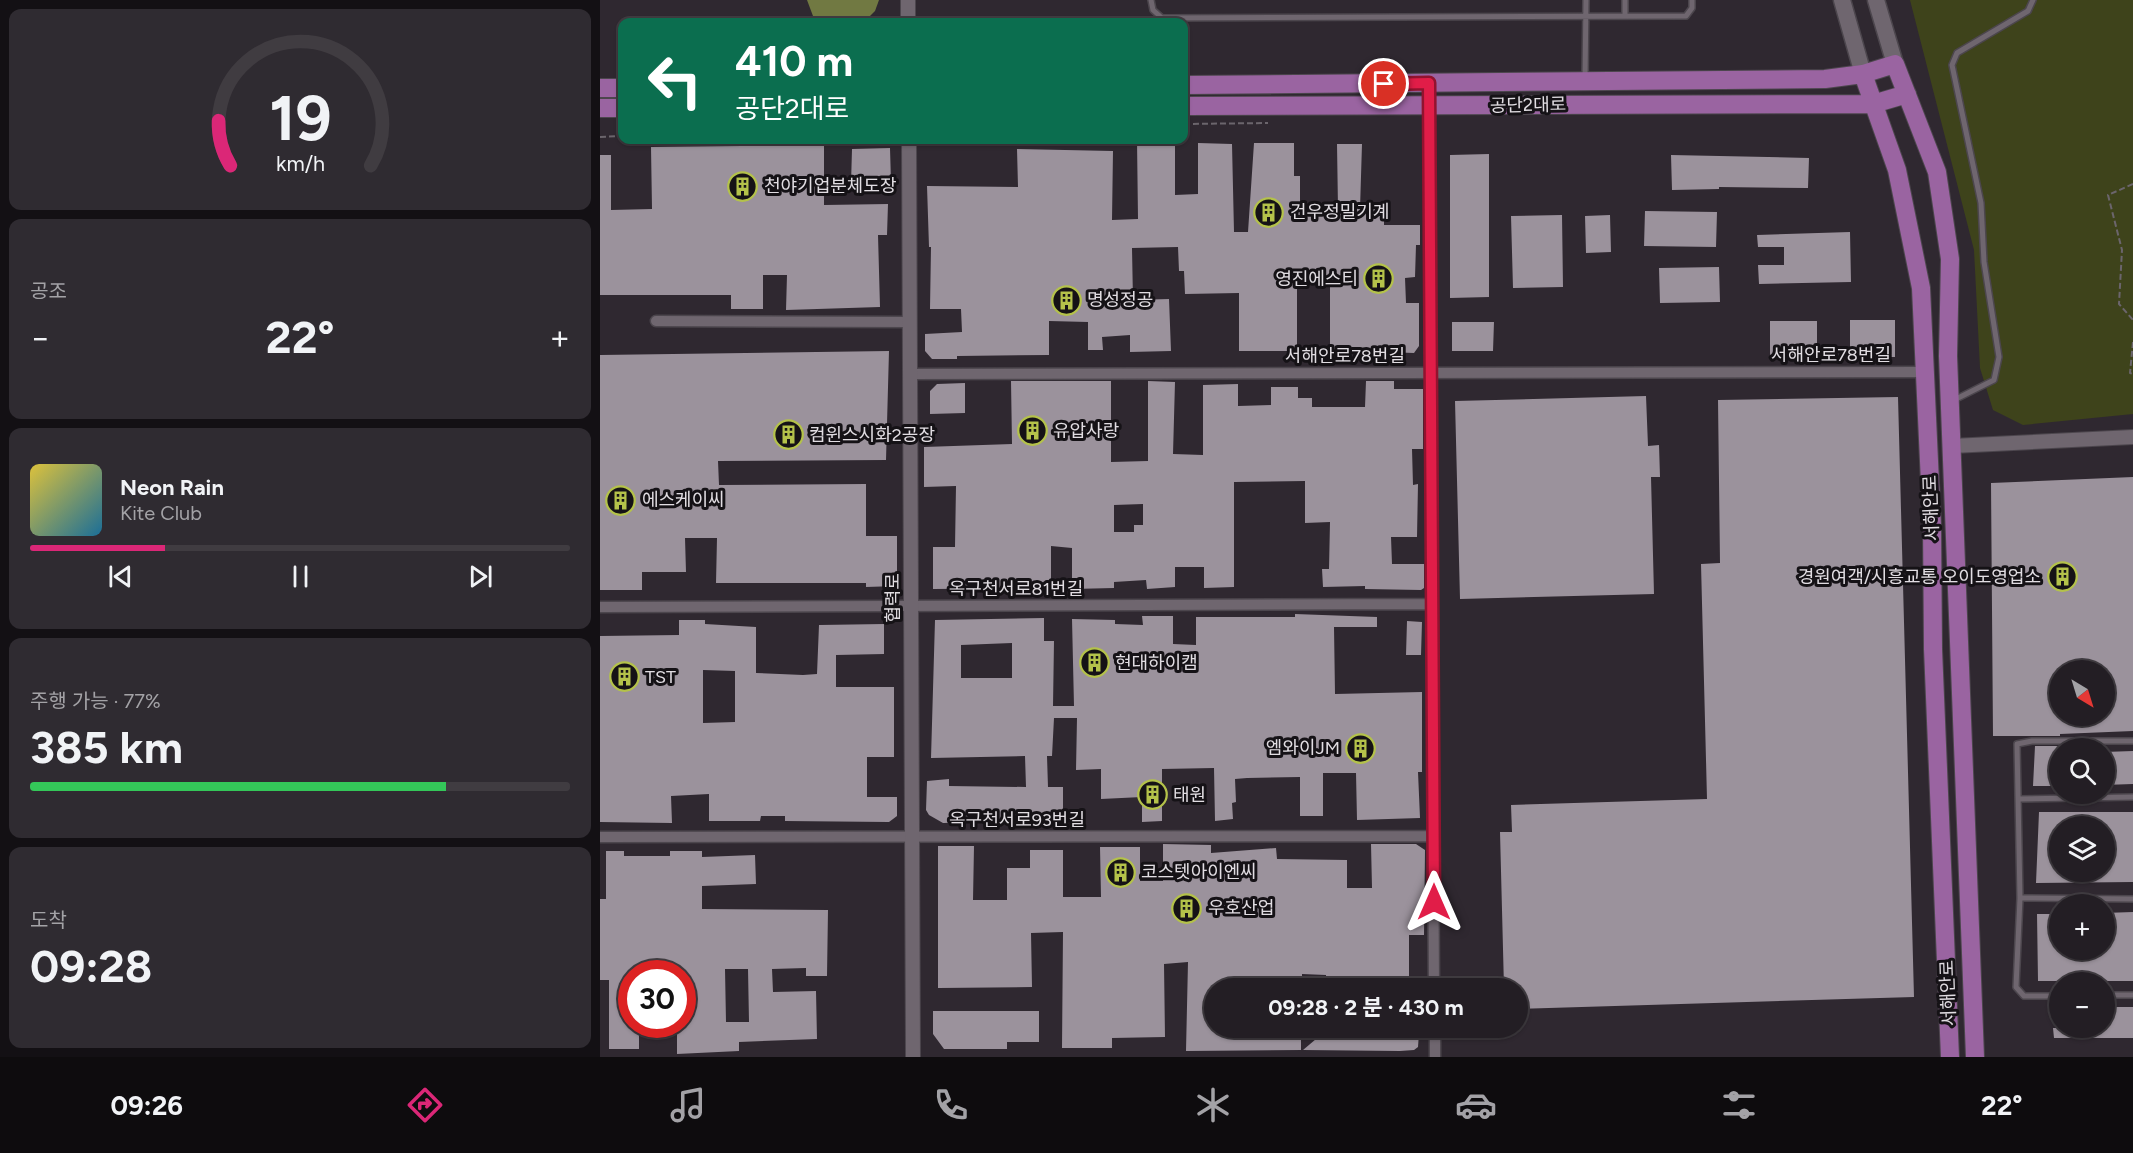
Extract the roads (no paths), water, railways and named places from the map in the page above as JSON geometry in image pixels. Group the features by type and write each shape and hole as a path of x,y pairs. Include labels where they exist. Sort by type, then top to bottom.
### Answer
{"main road":[{"name":"서해안로","path":"1842,0 1872,104 1897,170 1921,288 1932,526 1933,649 1950,1057"},
{"name":"서해안로","path":"1876,0 1895,64 1936,172 1950,259 1947,311 1975,1057"},
{"path":"1863,74 1895,64"},
{"name":"공단2대로","path":"1188,85 1826,79 1863,74"},
{"path":"1429,83 1429,106"},
{"path":"600,88 618,88"},
{"name":"공단2대로","path":"1188,106 1872,104 1907,94"},
{"path":"600,108 618,108"}],"street":[{"path":"908,0 908,18"},
{"path":"1429,106 1434,978"},
{"name":"협력로","path":"909,144 913,1057"},
{"path":"657,321 910,322"},
{"name":"서해안로78번길","path":"910,374 1925,372"},
{"path":"1952,446 2133,437"},
{"name":"옥구천서로81번길","path":"600,607 1432,604"},
{"name":"옥구천서로93번길","path":"600,837 1434,836"},
{"path":"1435,1038 1435,1057"}],"lane":[{"path":"1151,0 1153,10 1162,18 1686,16 1692,8 1692,0"},
{"path":"1585,82 1586,0"},
{"path":"1625,0 1625,16"},
{"path":"1950,402 1994,380 1999,357 1984,262 1981,203 1952,65 1957,52 2028,11 2033,0"},
{"path":"2049,996 2024,996 2016,987 2020,898 2017,744 2032,741 2133,741"},
{"path":"2018,799 2133,797"},
{"path":"2020,898 2133,899"},
{"path":"2115,995 2133,994"}],"place":[{"name":"천야기업분체도장","path":"743,186"},
{"name":"건우정밀기계","path":"1269,212"},
{"name":"영진에스티","path":"1379,279"},
{"name":"명성정공","path":"1066,300"},
{"name":"유압사랑","path":"1032,431"},
{"name":"컴윈스시화2공장","path":"788,435"},
{"name":"에스케이씨","path":"621,500"},
{"name":"경원여객/시흥교통 오이도영업소","path":"2062,577"},
{"name":"현대하이캠","path":"1094,663"},
{"name":"TST","path":"624,677"},
{"name":"엠와이JM","path":"1361,748"},
{"name":"태원","path":"1152,795"},
{"name":"코스텟아이엔씨","path":"1120,872"},
{"name":"우호산업","path":"1187,908"}]}
